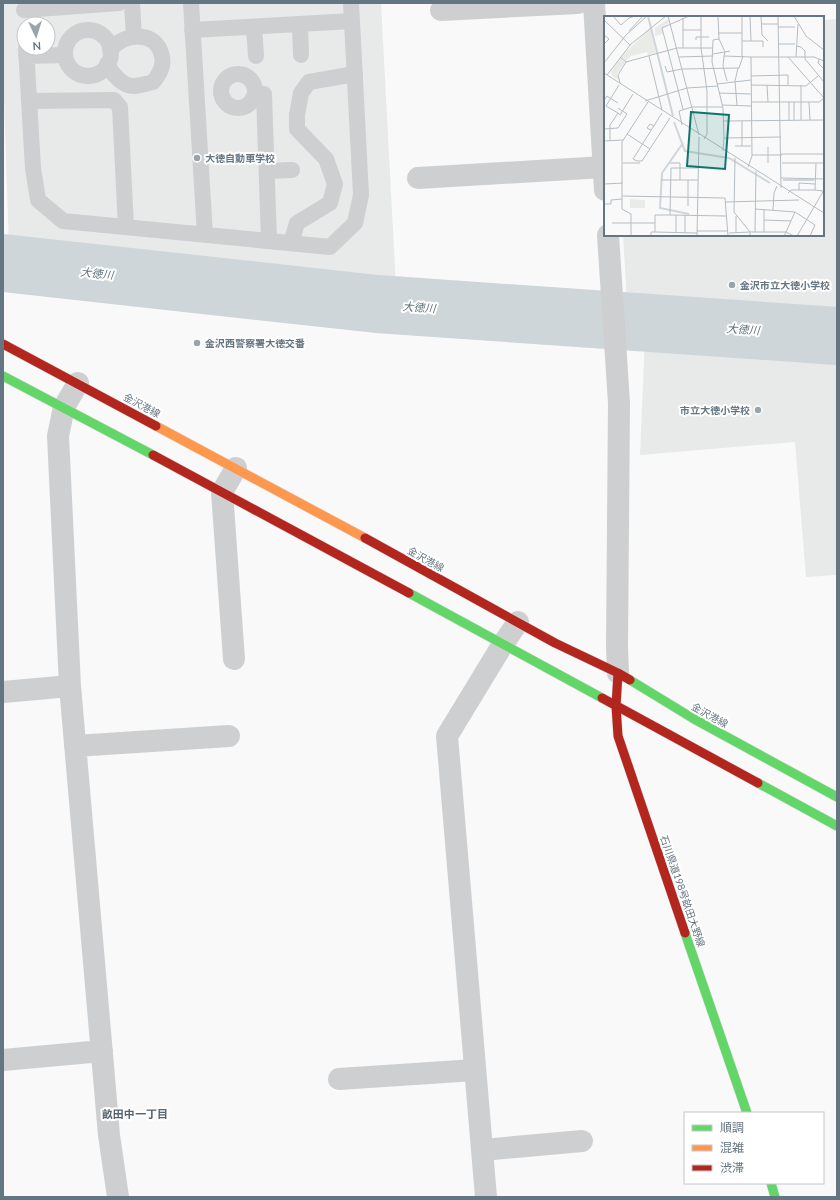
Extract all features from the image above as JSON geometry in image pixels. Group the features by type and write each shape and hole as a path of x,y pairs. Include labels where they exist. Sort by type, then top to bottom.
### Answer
{"main road":[{"name":"金沢港線","path":"3,344 236,468 556,643 618,673 694,719 837,797"},
{"path":"3,376 222,492 837,826"},
{"name":"石川県道198号畝田大野線","path":"618,673 616,706 618,736 747,1112"},
{"path":"771,1184 776,1197"}],"street":[{"path":"441,10 578,3"},
{"path":"418,178 604,167 594,3"},
{"path":"608,236 619,402 618,673"},
{"path":"78,383 64,407 58,436 70,686 109,1135 118,1197"},
{"path":"234,659 222,492 236,468"},
{"path":"486,1197 447,736 518,622"},
{"path":"3,692 70,686"},
{"path":"75,746 229,736"},
{"path":"3,1060 102,1051"},
{"path":"339,1079 475,1070"},
{"path":"482,1150 582,1141"}],"lane":[{"path":"24,12 119,3"},
{"path":"132,3 134,36"},
{"path":"191,3 205,235"},
{"path":"26,56 32,168 38,200 63,222 330,247 355,223 361,195 351,3"},
{"path":"192,30 352,21"},
{"path":"300,24 301,55"},
{"path":"254,26 256,56"},
{"path":"134,36 117,43 109,57 102,70 96,74 81,74 74,71 69,66 65,55 66,44 76,33 83,30 91,30 104,37 108,43 109,57 111,72 118,79 131,86 154,81 163,68 163,54 153,42 144,37 134,36"},
{"path":"56,54 65,55"},
{"path":"291,243 297,223 330,203 335,184 326,159 297,129 297,115 301,93 309,82 355,74"},
{"path":"120,107 129,97 131,86"},
{"path":"255,95 264,94 268,241"},
{"path":"29,101 114,100 120,107 126,227"},
{"path":"267,171 292,170"}],"shaded area":[{"name":"大徳自動車学校","path":"3,3 381,3 396,287 9,248 3,69"},
{"name":"金沢市立大徳小学校","path":"837,19 837,575 806,577 795,442 640,455 645,337 629,335 623,236 824,236 824,20"}],"waterway":[{"name":"大徳川","path":"3,263 377,304 837,336"}],"traffic: fast":[{"path":"3,376 153,455"},
{"path":"409,593 602,698"},
{"path":"630,680 694,719 837,797"},
{"path":"758,783 837,826"},
{"path":"685,933 747,1112"},
{"path":"771,1184 775,1197"}],"traffic: slow":[{"path":"156,426 365,538"}],"traffic: jam":[{"path":"3,344 156,426"},
{"path":"153,455 409,593"},
{"path":"365,538 555,643 630,680"},
{"path":"618,673 616,706 618,736 685,933"},
{"path":"602,698 758,783"}],"place":[{"name":"大徳自動車学校","path":"197,158"},
{"name":"金沢市立大徳小学校","path":"732,285"},
{"name":"金沢西警察署大徳交番","path":"197,343"},
{"name":"市立大徳小学校","path":"758,410"}],"district":[{"name":"畝田中一丁目","path":"135,1113"}]}
